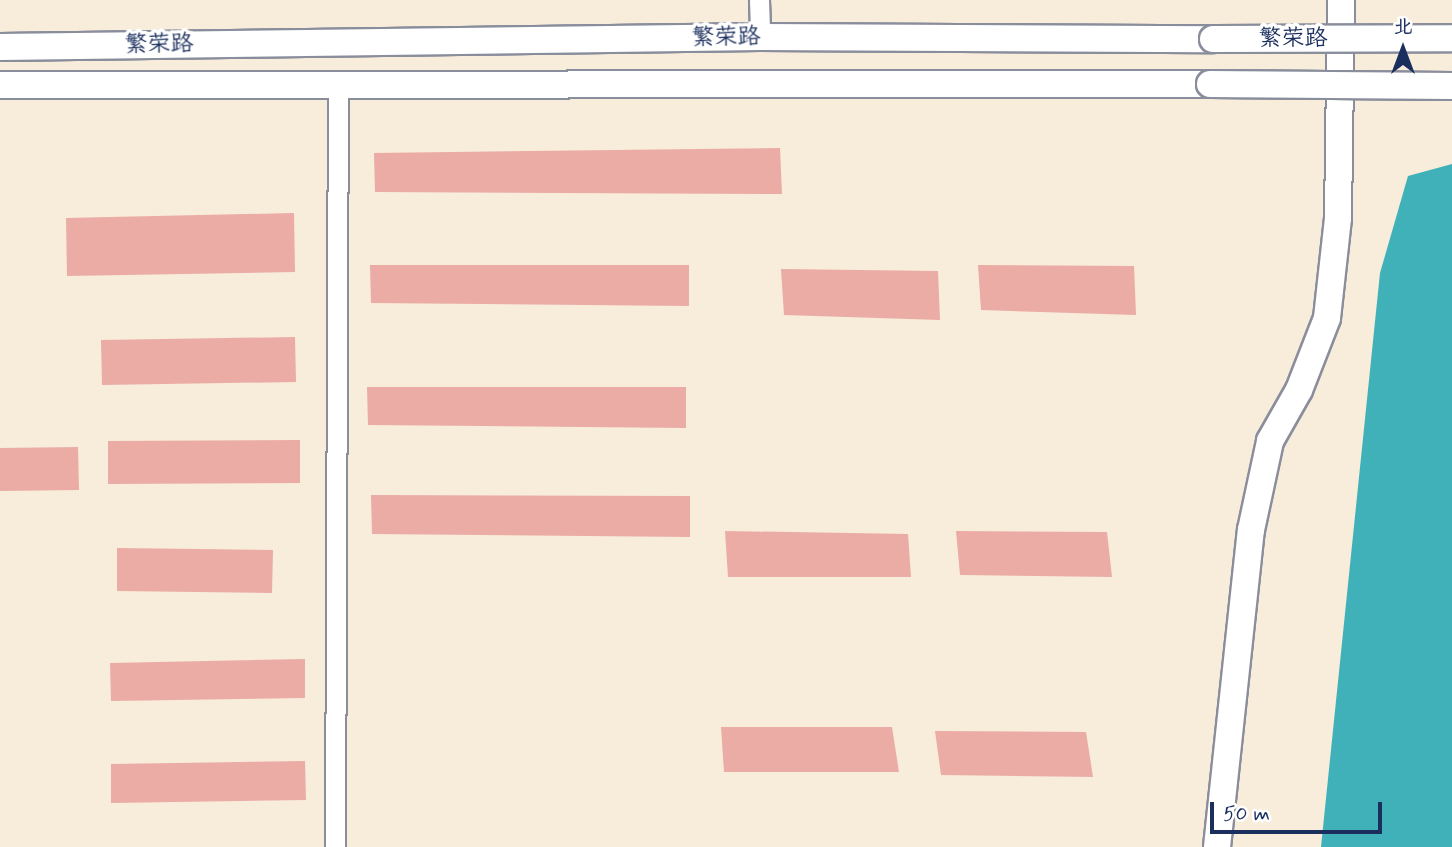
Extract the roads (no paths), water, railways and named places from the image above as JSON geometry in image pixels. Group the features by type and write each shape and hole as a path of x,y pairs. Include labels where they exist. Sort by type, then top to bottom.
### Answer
{"main road":[{"path":"1217,847 1251,530 1270,441 1299,390 1327,318 1338,218 1341,0"},
{"name":"繁荣路","path":"0,47 760,37 1452,38"},
{"name":"繁荣路","path":"0,85 338,83 1452,86"}],"street":[{"path":"759,0 760,37"},
{"path":"335,847 338,83"}],"water":[{"path":"1452,164 1452,847 1321,847 1380,273 1408,176"}]}
